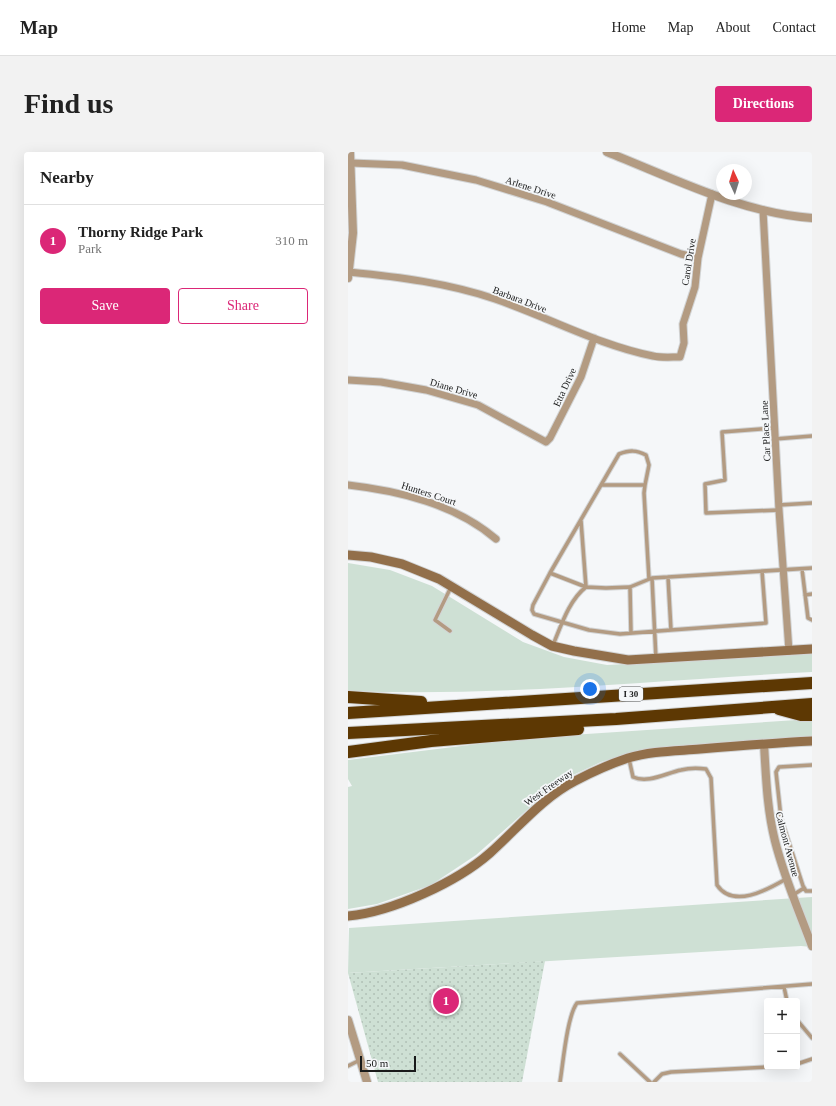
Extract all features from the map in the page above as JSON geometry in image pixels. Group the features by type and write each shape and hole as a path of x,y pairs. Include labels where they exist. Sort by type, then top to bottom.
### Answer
{"highway":[{"name":"I 30","path":"348,713 812,683"},
{"path":"348,697 421,701 450,706"},
{"path":"348,733 616,720 812,704"},
{"path":"770,707 801,715 812,714"},
{"path":"348,752 431,741 578,729 616,720"}],"main road":[{"path":"348,555 371,557 402,564 451,586 553,646 628,660 656,660 812,650"},
{"name":"West Freeway","path":"348,916 396,904 429,892 446,883 490,853 535,809 573,782 592,772 629,758 665,752 812,741"}],"street":[{"path":"349,275 351,220 350,152"},
{"path":"607,152 712,194 763,210 812,218"},
{"name":"Arlene Drive","path":"351,163 402,165 476,180 547,202 681,254 698,258"},
{"name":"Carol Drive","path":"680,357 684,343 684,324 695,287 698,258 712,194"},
{"name":"Car Place Lane","path":"763,210 782,570 789,651"},
{"name":"Barbara Drive","path":"349,275 406,278 447,285 495,299 594,338 654,356 680,357"},
{"name":"Etta Drive","path":"546,442 550,438 580,377 594,338"},
{"name":"Diane Drive","path":"348,380 380,382 426,390 478,405 546,442"},
{"name":"Hunters Court","path":"348,485 414,497 453,511 481,526 496,539"},
{"name":"Calmont Avenue","path":"764,744 768,806 775,841 787,879 812,946"},
{"path":"348,1020 367,1082"}],"lane":[{"path":"775,428 722,432 725,480 705,484 706,513 779,508 812,503"},
{"path":"775,439 812,436"},
{"path":"656,660 654,631 651,578 644,493 649,465 646,455 638,451 628,451 620,454 550,573 532,610 534,614 589,630 620,634 654,631 766,623 762,571"},
{"path":"601,485 645,485"},
{"path":"581,521 586,587"},
{"path":"550,573 586,587 606,588 630,587 651,578 812,568"},
{"path":"802,569 808,618 812,620"},
{"path":"668,577 671,630"},
{"path":"450,631 435,620 451,586"},
{"path":"553,646 563,622 579,592 586,587"},
{"path":"630,587 631,633"},
{"path":"805,595 812,594"},
{"path":"629,758 632,777 639,780 658,777 682,770 706,769 711,778 717,885 722,892 730,896 760,893 787,879"},
{"path":"812,765 779,767 776,772 781,818 793,860 804,888 806,891 812,891"},
{"path":"793,895 804,888"},
{"path":"560,1082 568,1030 574,1006 577,1002 812,984"},
{"path":"784,987 786,998"},
{"path":"800,1024 812,1038"},
{"path":"620,1054 650,1082"},
{"path":"800,1063 812,1059"},
{"path":"348,1066 360,1060"},
{"path":"654,1082 662,1074 671,1072 764,1067"}],"green space":[{"path":"348,563 390,570 432,586 523,642 564,657 607,665 812,654 812,672 522,690 464,692 348,691"},
{"path":"812,719 812,737 670,746 630,753 601,762 573,775 546,793 476,855 431,885 377,904 348,909 348,787 352,786 348,779 348,760 526,738"},
{"path":"812,897 812,947 801,946 348,973 349,928"},
{"path":"545,961 522,1082 378,1082 348,973"}],"place":[{"name":"Thorny Ridge Park","path":"446,1001"}]}
